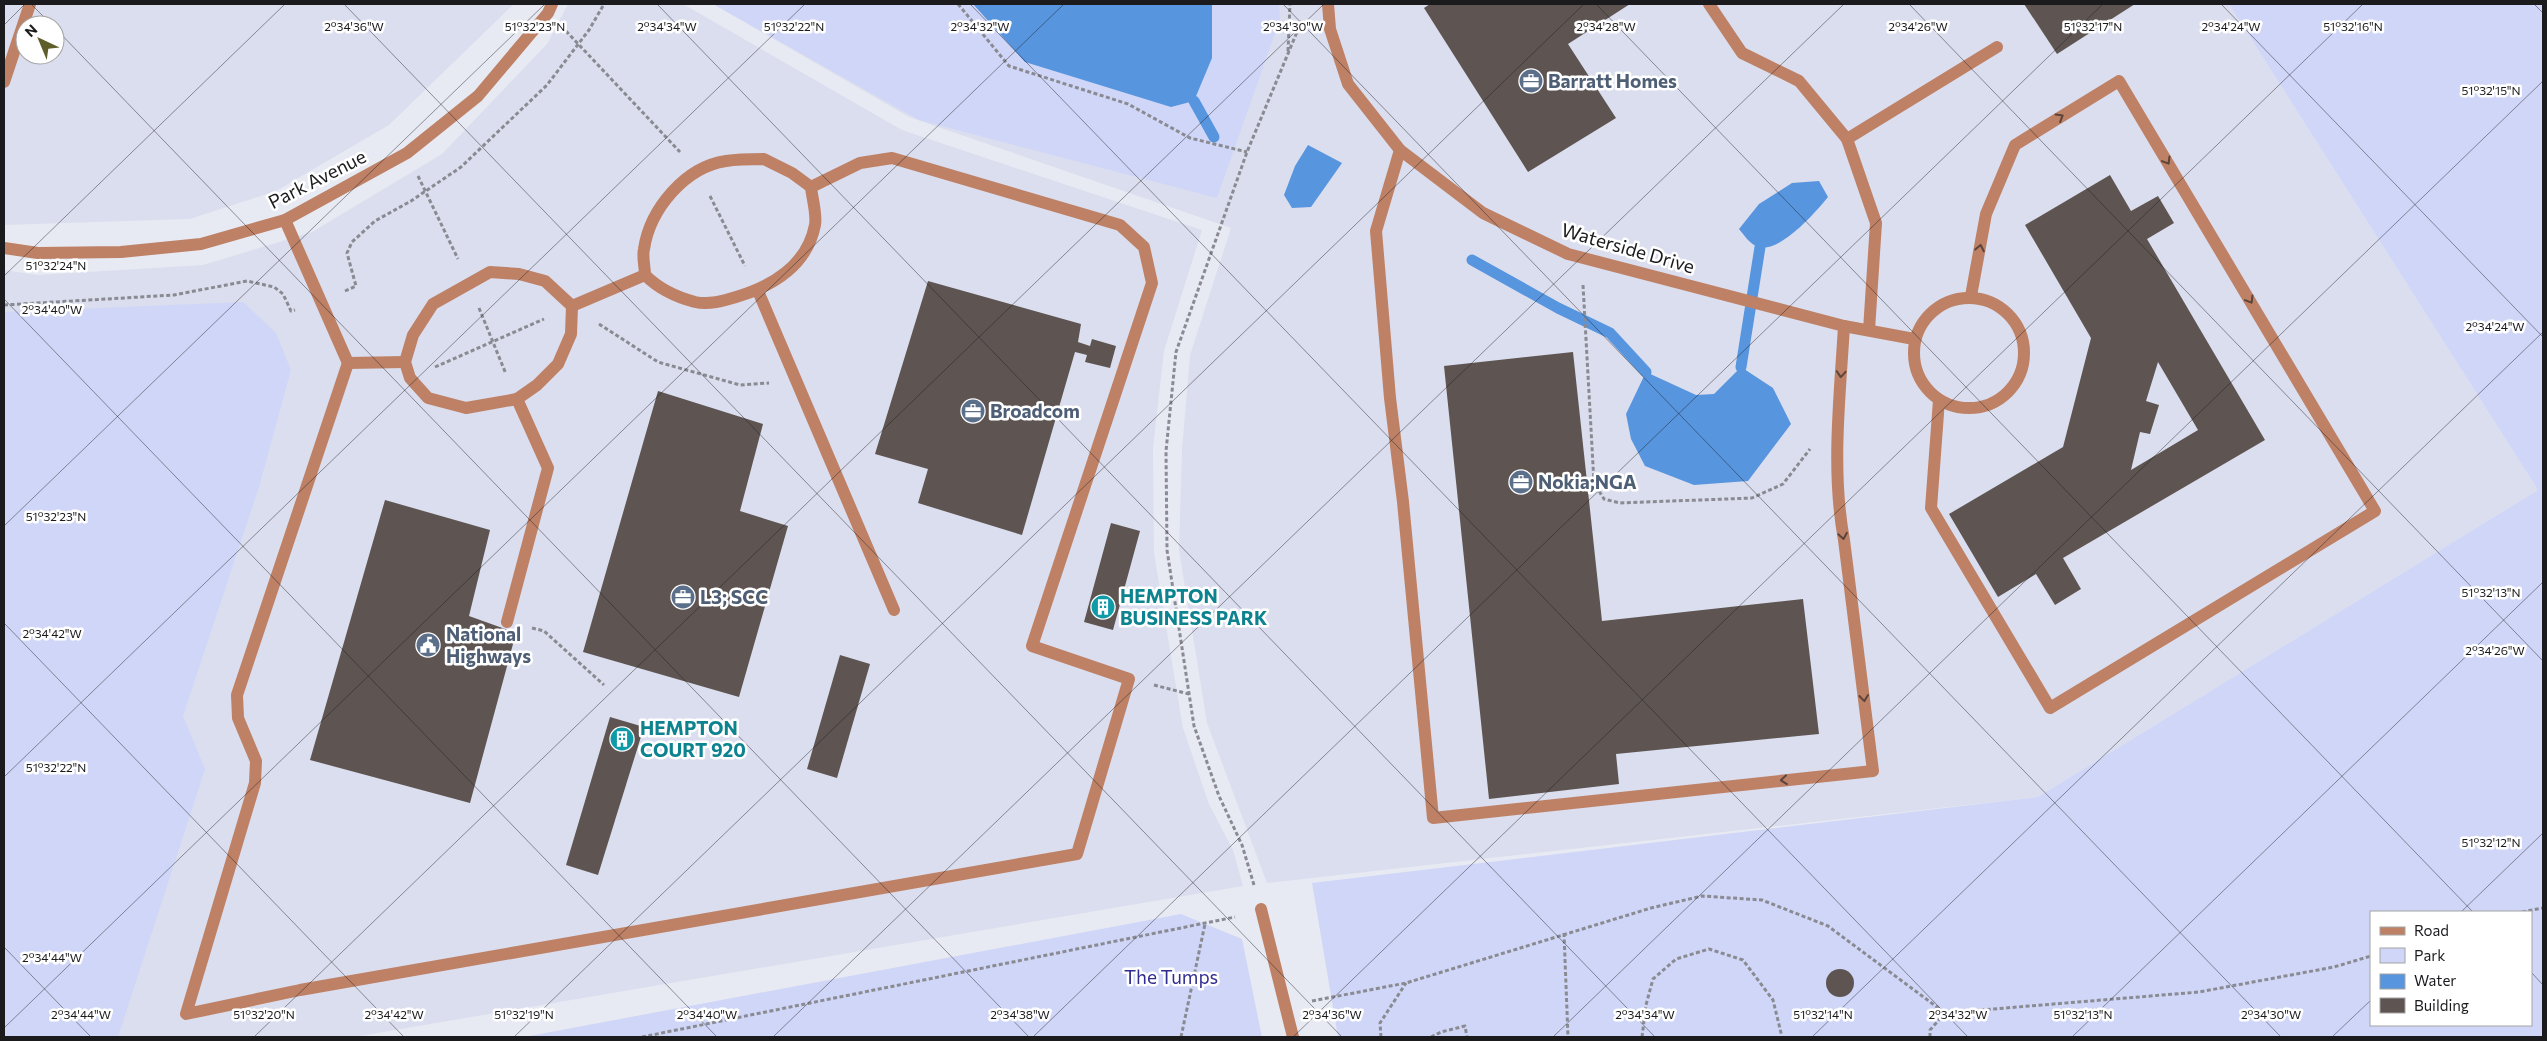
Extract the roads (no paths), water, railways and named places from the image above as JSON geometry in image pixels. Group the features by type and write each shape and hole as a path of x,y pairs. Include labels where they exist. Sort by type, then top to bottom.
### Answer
{"street":[{"path":"4,82 30,4"},
{"name":"Waterside Drive","path":"1328,4 1330,29 1348,84 1400,150 1483,213 1568,254 1844,326 1914,339"},
{"path":"1709,4 1742,53 1799,81 1847,139 1876,223 1869,330"},
{"name":"Park Avenue","path":"4,248 38,254 111,252 201,244 285,220 407,153 478,96 550,8"},
{"path":"1847,139 1997,46"},
{"path":"1939,400 1931,508 2050,708 2375,511 2119,81 2015,145 1986,214 1970,296"},
{"path":"1400,150 1376,231 1390,398 1403,502 1433,818 1873,771 1838,506 1839,410 1844,326"},
{"path":"285,220 348,362 237,695 238,718 256,760 255,783 186,1014 300,990 1077,854 1129,679 1032,646 1152,283 1144,247 1120,225 892,158 860,162 811,187"},
{"path":"764,159 792,173 811,187 816,224 802,258 784,276 758,291 718,303 696,302 659,288 645,276 643,250 652,222 665,199 698,171 725,161 764,159"},
{"path":"490,272 519,274 544,281 572,306 571,334 558,364 537,385 517,399 466,408 428,398 410,378 405,362 413,335 433,304 490,272"},
{"path":"572,306 645,276"},
{"path":"758,291 894,610"},
{"path":"1970,296 1998,305 2018,326 2024,354 2016,382 1995,402 1966,408 1939,400 1916,374 1914,339 1935,307 1970,296"},
{"path":"348,362 405,362"},
{"path":"507,622 548,468 517,399"},
{"path":"1262,909 1293,1037"}],"water":[{"path":"973,4 1212,4 1212,58 1194,101 1171,107 1025,62"},
{"path":"1308,145 1342,163 1311,207 1292,208 1284,195 1295,166"},
{"path":"1819,181 1828,197 1797,230 1777,244 1768,247 1756,246 1739,229 1759,204 1792,183"},
{"path":"1741,367 1773,388 1791,424 1748,481 1694,485 1645,466 1631,439 1626,414 1646,372 1696,395 1714,394"}],"waterway":[{"path":"1194,101 1214,137"},
{"path":"1741,367 1760,247"},
{"path":"1472,260 1558,308 1610,333 1646,372"}],"place":[{"name":"Barratt Homes","path":"1531,81"},
{"name":"Broadcom","path":"973,411"},
{"name":"Nokia;NGA","path":"1521,482"},
{"name":"L3; SCC","path":"683,597"},
{"name":"HEMPTON BUSINESS PARK","path":"1103,607"},
{"name":"National Highways","path":"428,645"},
{"name":"HEMPTON COURT 920","path":"622,739"}],"park label":[{"name":"The Tumps","path":"1171,977"}]}
